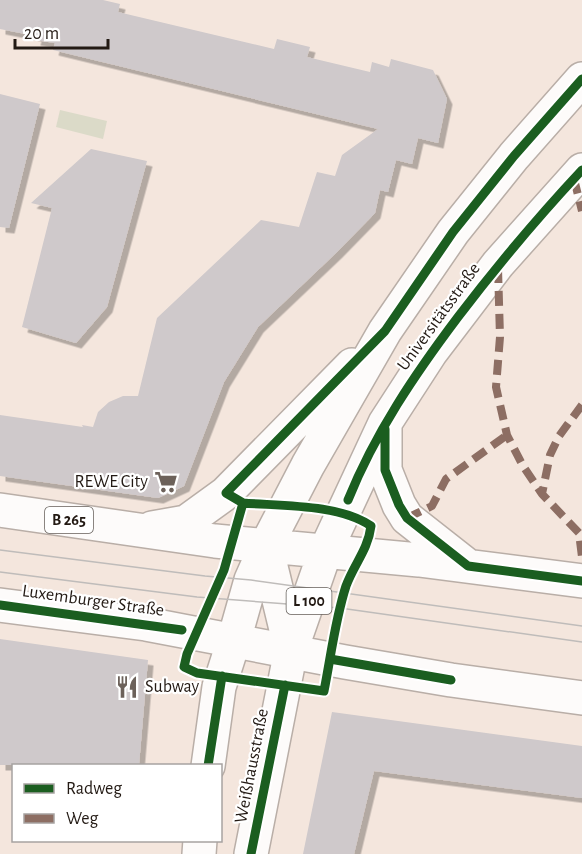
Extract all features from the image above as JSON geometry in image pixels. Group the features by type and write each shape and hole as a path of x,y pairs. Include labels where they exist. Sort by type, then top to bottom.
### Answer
{"main road":[{"name":"Universitätsstraße","path":"266,546 308,465 385,331 453,231 514,156 582,79"},
{"name":"Universitätsstraße","path":"325,552 385,423 431,352 498,264 582,170"},
{"path":"137,530 186,522 226,493 385,331"},
{"path":"385,423 385,470 399,505 407,518 468,566"},
{"name":"B 265","path":"0,510 215,542 468,566 582,581"},
{"path":"208,764 220,682 251,580 266,546"},
{"path":"266,546 291,650"},
{"name":"Weißhausstraße","path":"251,854 291,650 325,552"},
{"name":"Luxemburger Straße","path":"0,605 146,624 451,680 582,698"}],"green space":[{"path":"60,110 107,121 103,139 56,127"}],"building":[{"path":"0,0 103,0 120,4 118,12 274,49 277,39 310,47 307,57 370,72 372,62 389,67 391,59 433,70 447,99 438,143 418,138 412,164 396,160 388,192 380,190 375,213 258,327 224,382 184,486 158,498 0,476 0,415 93,427 98,412 109,402 123,396 138,396 157,318 261,220 299,227 317,172 335,176 342,155 378,129 53,50 55,43 35,40 36,36 0,29"},
{"path":"0,94 40,104 9,228 0,227"},
{"path":"91,149 147,161 107,307 76,343 22,327 52,208 31,203"},
{"path":"0,639 148,660 139,764 0,765"},
{"path":"332,712 582,746 582,798 374,771 354,854 303,854"}],"tram line":[{"path":"0,550 251,580 582,626"},
{"path":"0,572 197,597 340,608 582,642"}],"marked path":[{"path":"574,179 582,211"},
{"path":"498,268 500,337 496,387 507,435 523,466 542,494"},
{"path":"582,405 559,436 550,455 542,494 579,533 582,557"},
{"path":"407,518 432,506 446,479 507,435"}],"cycle path":[{"path":"243,503 326,510 358,519 371,526 364,550 349,578 342,599 324,691 197,673 184,667 187,654 224,570 243,503 226,493 385,331 453,232 514,156 582,79"},
{"path":"348,500 383,428 426,360 503,260 582,170"},
{"path":"385,429 385,470 399,505 407,518 468,566 582,581"},
{"path":"0,605 182,630"},
{"path":"330,659 451,680"},
{"path":"208,764 222,676"},
{"path":"251,854 285,685"}],"place":[{"name":"REWE City","path":"166,482"},
{"name":"Subway","path":"127,687"}]}
